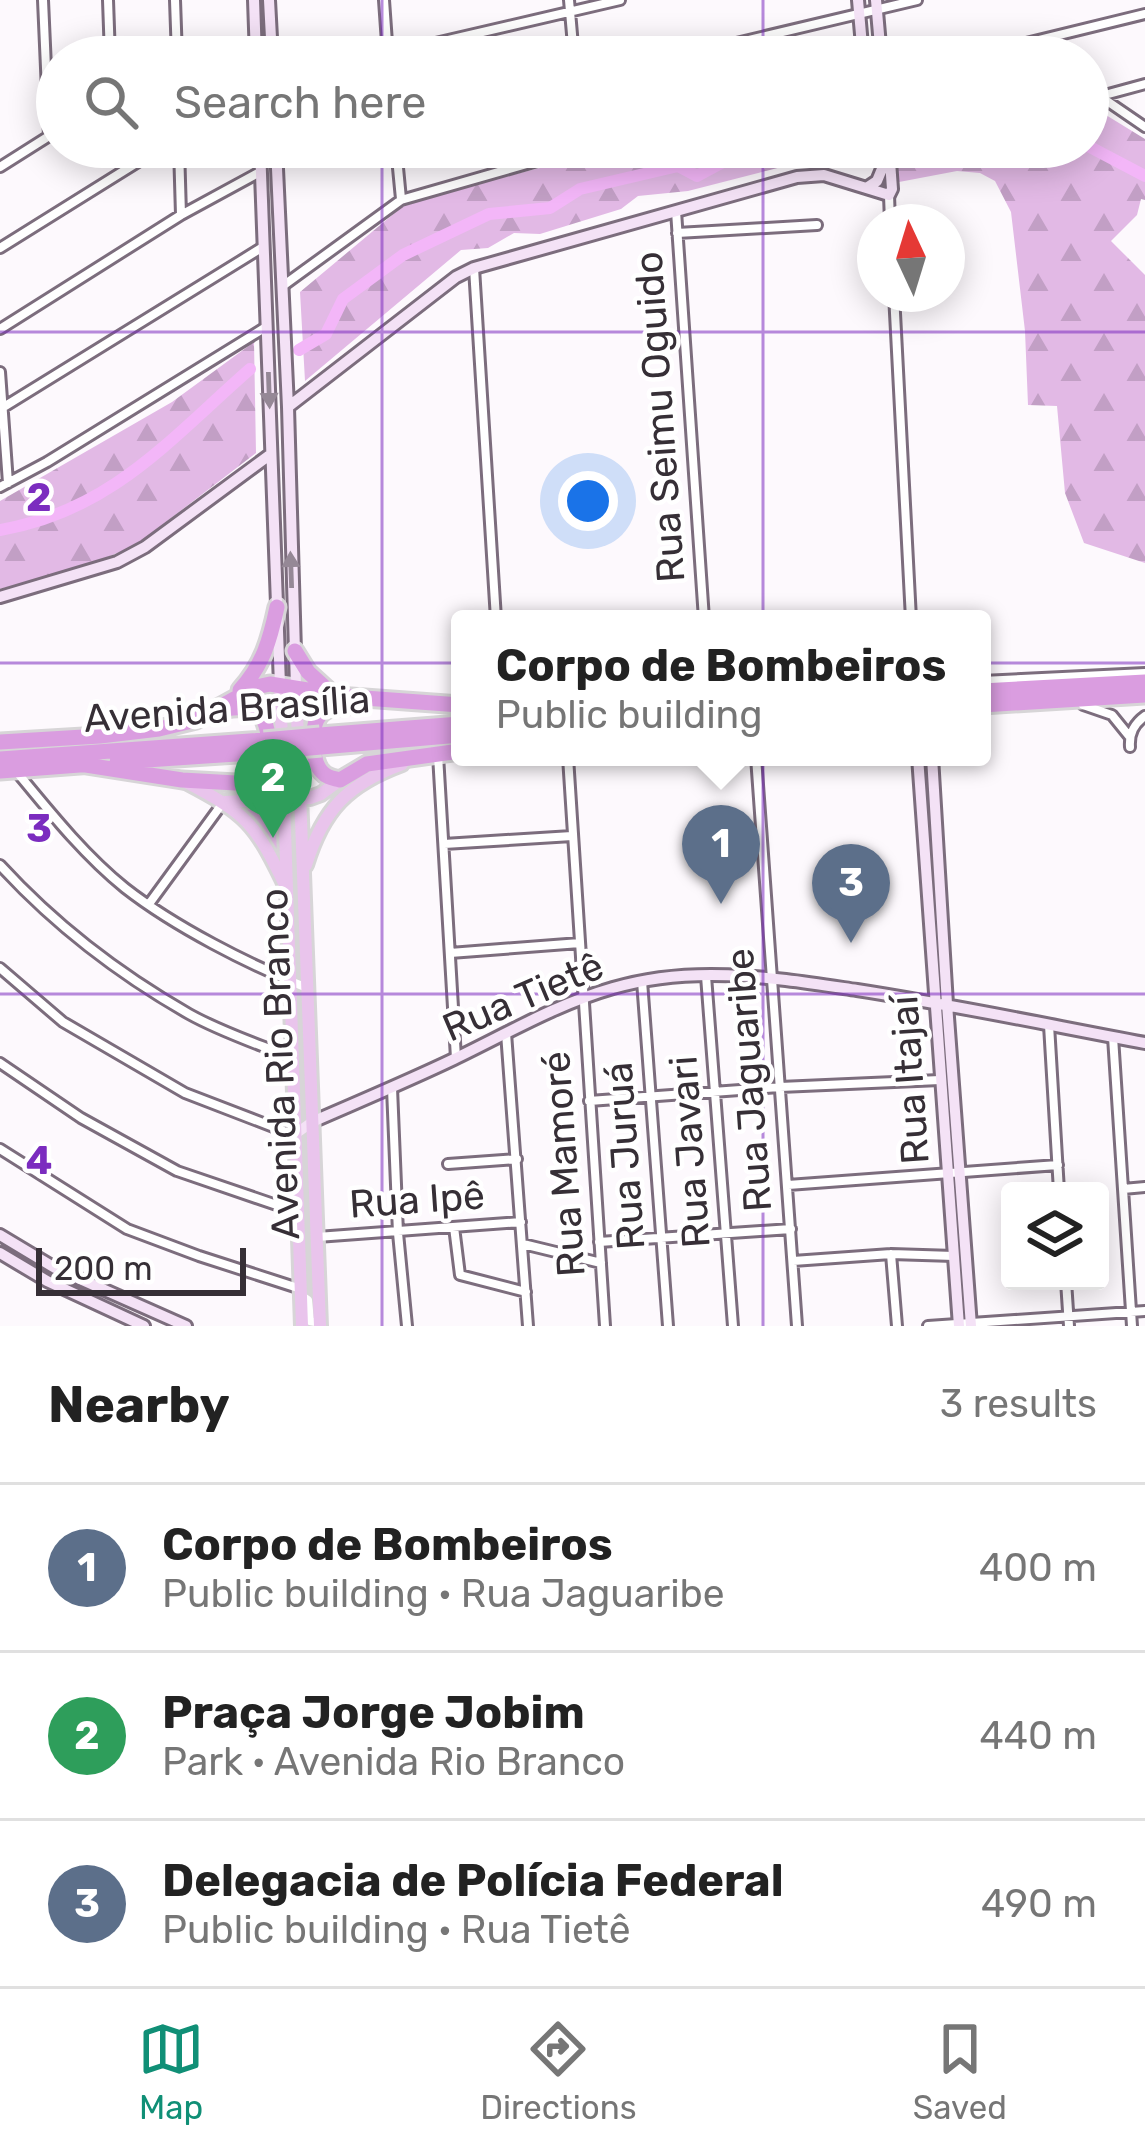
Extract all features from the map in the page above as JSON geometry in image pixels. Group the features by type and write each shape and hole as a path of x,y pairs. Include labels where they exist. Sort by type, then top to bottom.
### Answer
{"highway":[{"path":"220,708 259,666 277,607"},
{"path":"295,651 308,672 332,694"},
{"path":"1074,676 1141,679"},
{"path":"991,690 1141,679"},
{"path":"0,751 196,720 256,687 288,686 451,704"},
{"path":"991,708 1145,695"},
{"path":"403,700 334,707 317,718 316,764 326,776 340,780 367,764 451,752"},
{"path":"86,765 182,780 254,784 265,779 269,746 263,717 242,707 220,708"},
{"name":"Avenida Brasília","path":"7,770 451,725"},
{"name":"Avenida Brasília","path":"321,741 451,735"},
{"name":"Avenida Brasília","path":"0,751 33,757 264,746"}],"main road":[{"name":"Avenida Rio Branco","path":"288,686 301,799 320,1324"},
{"name":"Avenida Rio Branco","path":"288,686 285,800 302,1326"},
{"path":"302,878 316,832 344,796 385,770 435,754"},
{"path":"182,780 224,802 253,826 288,891"},
{"path":"224,802 301,799 321,794 340,780"}],"street":[{"path":"43,0 46,36"},
{"path":"108,0 109,36"},
{"path":"175,0 176,36"},
{"path":"254,0 255,36"},
{"path":"269,0 271,36"},
{"path":"384,0 387,36"},
{"path":"569,0 572,36"},
{"path":"471,36 620,0"},
{"path":"753,36 858,7 917,0"},
{"path":"876,5 879,36"},
{"path":"1057,36 1145,14"},
{"path":"1109,94 1145,84"},
{"path":"1109,102 1145,127"},
{"path":"0,167 36,144"},
{"path":"0,248 128,168"},
{"path":"180,168 181,215"},
{"path":"262,168 277,607 288,686"},
{"path":"276,168 295,651 288,686"},
{"path":"398,168 400,200"},
{"path":"282,286 400,200 510,168"},
{"path":"868,188 882,168"},
{"path":"885,168 889,204"},
{"path":"888,168 889,195"},
{"path":"0,329 181,215 262,171"},
{"path":"262,171 277,183"},
{"path":"288,407 474,268 808,175 824,175 889,195"},
{"name":"Rua Seimu Oguido","path":"676,211 703,610"},
{"path":"677,233 817,225"},
{"path":"2,408 264,247"},
{"path":"474,268 495,610"},
{"path":"895,312 911,610"},
{"path":"0,372 4,485 267,326"},
{"path":"0,597 117,562 145,547 271,454"},
{"path":"237,480 263,482 272,494"},
{"path":"991,681 1074,676"},
{"path":"1064,700 1103,710 1118,721 1129,742 1145,716"},
{"path":"435,754 456,1058"},
{"name":"Rua Mamoré","path":"568,766 604,1326"},
{"name":"Rua Jaguaribe","path":"757,766 797,1326"},
{"name":"Rua Itajaí","path":"919,766 961,1172 965,1325"},
{"name":"Rua Itajaí","path":"932,766 940,1080 954,1256 965,1325"},
{"path":"7,770 123,886 190,930 307,988"},
{"path":"149,904 224,802"},
{"path":"444,844 572,836"},
{"path":"0,865 84,944 129,976 193,1016 292,1058"},
{"path":"450,953 581,943"},
{"path":"0,968 63,1022 185,1093 294,1135"},
{"name":"Rua Tietê","path":"294,1135 312,1122 584,998 642,981 706,974 771,977 941,1003 1145,1042"},
{"name":"Rua Javari","path":"706,974 733,1326"},
{"name":"Rua Juruá","path":"642,981 668,1326"},
{"path":"1049,1024 1059,1182"},
{"path":"506,1031 528,1326"},
{"path":"1113,1037 1132,1326"},
{"path":"0,1063 81,1118 178,1171 297,1212"},
{"path":"589,1100 940,1080"},
{"path":"392,1087 406,1326"},
{"path":"0,1149 127,1229 301,1292 308,1300 310,1321 336,1326"},
{"path":"448,1164 517,1160"},
{"path":"788,1185 1058,1165"},
{"path":"1123,1189 1145,1187"},
{"name":"Rua Ipê","path":"317,1237 521,1222"},
{"path":"454,1227 460,1275 526,1292"},
{"path":"599,1242 791,1229"},
{"path":"0,1235 55,1268 168,1323 186,1326"},
{"path":"523,1244 601,1263"},
{"path":"0,1252 47,1281 144,1326"},
{"path":"793,1261 891,1253 954,1256"},
{"path":"891,1253 897,1326"},
{"path":"47,1281 55,1268"},
{"path":"1067,1290 1069,1321"},
{"path":"928,1326 1069,1321 1145,1311"}],"green space":[{"path":"1109,117 1145,139 1145,200 1141,199 1137,215 1111,241 1145,275 1145,563 1084,543 1065,493 1057,406 1028,405 1011,212 995,181 980,173 957,171 899,182 897,168 1109,168"},
{"path":"539,168 777,168 688,191 638,196 621,209 540,234 514,233 488,248 461,250 305,381 300,292 409,201"},
{"path":"254,342 256,453 136,545 84,567 0,589 0,501 172,402"},
{"path":"236,802 278,805 282,865 264,833"}],"waterway":[{"path":"1109,157 1145,176"},
{"path":"299,350 326,334 343,299 403,255 489,214 550,208 580,189 669,168"},
{"path":"682,168 697,176 712,168"},
{"path":"0,530 75,507 107,489 165,446 250,369"}],"place":[{"name":"Praça Jorge Jobim","path":"273,838"},
{"name":"Corpo de Bombeiros","path":"721,904"},
{"name":"Delegacia de Polícia Federal","path":"851,943"}]}
